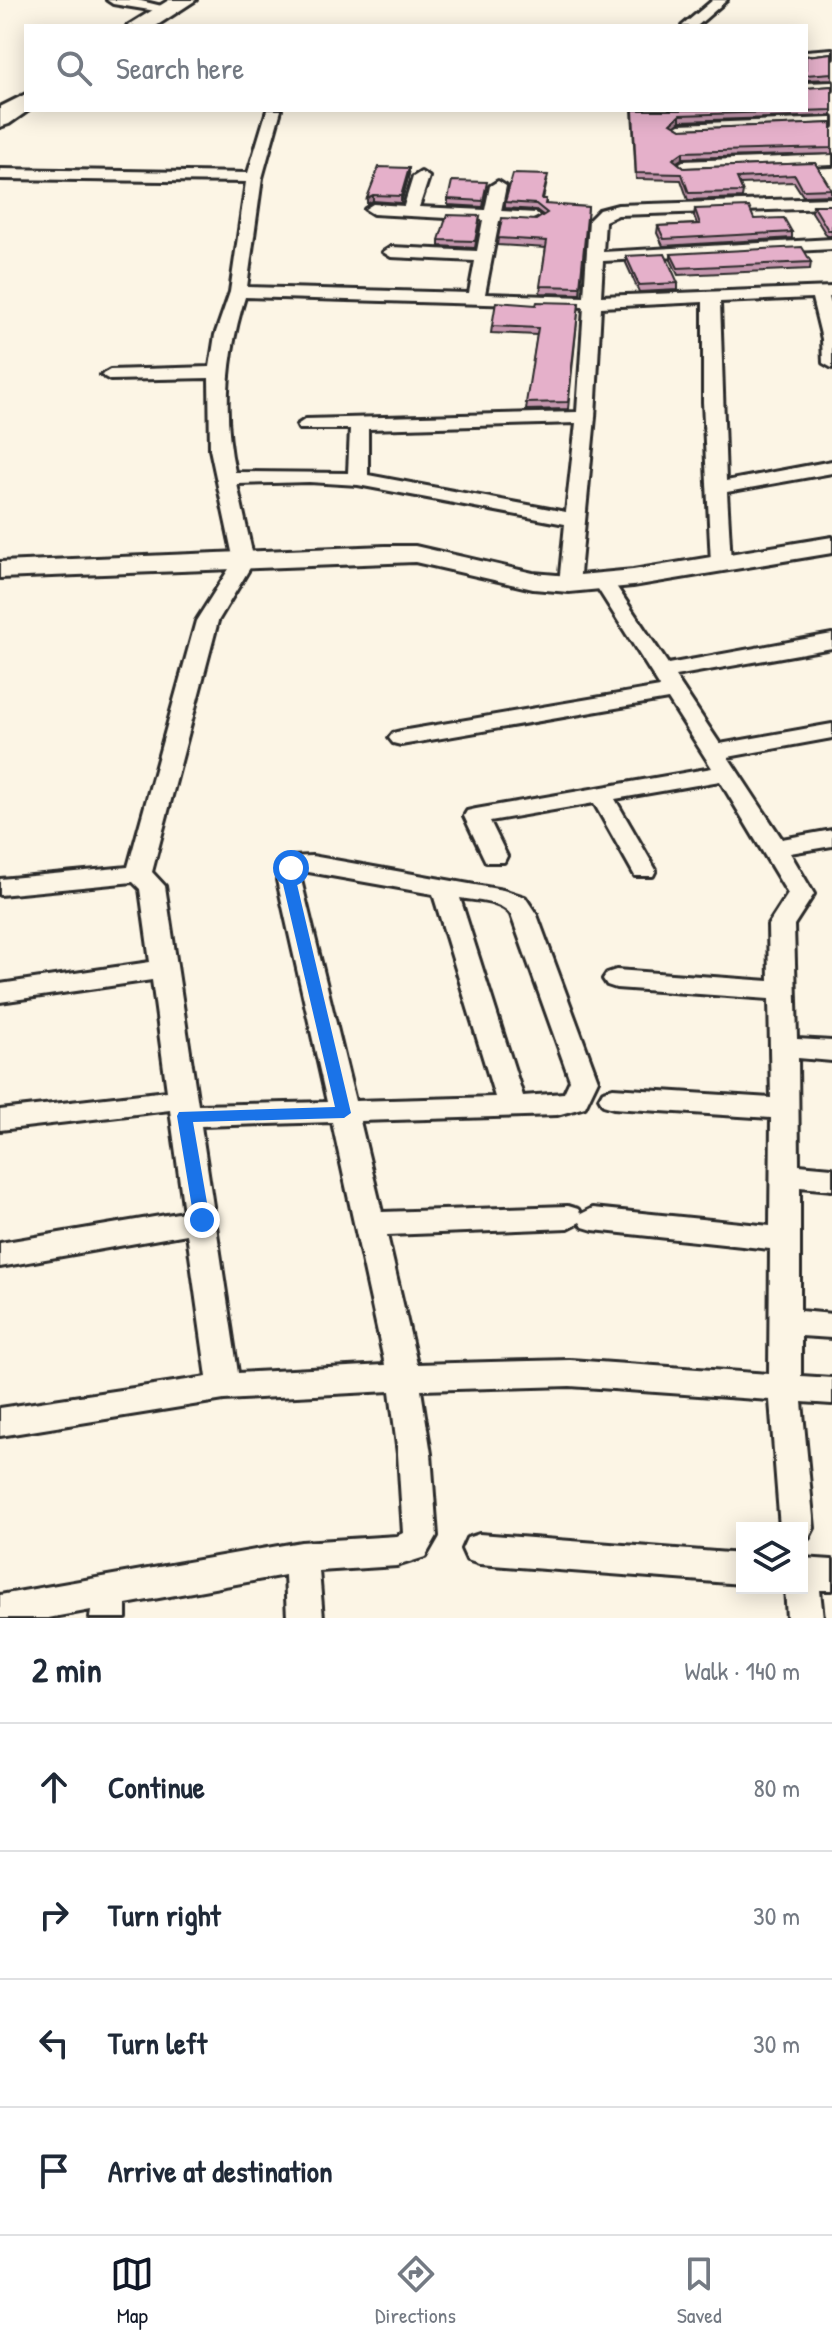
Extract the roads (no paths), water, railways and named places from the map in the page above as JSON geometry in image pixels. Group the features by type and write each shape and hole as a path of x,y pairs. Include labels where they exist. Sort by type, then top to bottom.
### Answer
{"highway":[{"path":"143,24 176,5"},
{"path":"0,119 24,102"}],"street":[{"path":"113,0 176,5"},
{"path":"691,24 721,0"},
{"path":"808,55 832,53"},
{"path":"808,87 832,86"},
{"path":"139,874 207,621 244,561 229,478 220,449 218,372 224,335 238,292 254,178 273,112"},
{"path":"676,112 683,183"},
{"path":"682,147 832,122"},
{"path":"682,147 832,160"},
{"path":"0,174 254,178"},
{"path":"410,210 421,177"},
{"path":"476,299 498,186"},
{"path":"569,584 586,417 597,220 605,213 618,210 832,203"},
{"path":"373,209 536,218"},
{"path":"594,257 832,244"},
{"path":"391,252 483,256"},
{"path":"238,292 591,302 825,292 832,363"},
{"path":"711,299 712,402 721,563"},
{"path":"110,375 218,372"},
{"path":"306,425 586,417"},
{"path":"358,479 359,424"},
{"path":"718,488 832,467"},
{"path":"229,478 309,476 358,479 576,520"},
{"path":"0,570 415,554 533,581 569,584 832,545"},
{"path":"603,581 775,848 801,894 781,925 785,1109 785,1387 796,1522"},
{"path":"401,738 667,682 832,641"},
{"path":"711,753 832,731"},
{"path":"495,856 476,816 725,773"},
{"path":"601,795 644,870"},
{"path":"775,848 832,838"},
{"path":"0,1120 183,1108 344,1113 557,1105 575,1100 584,1080 524,915 516,903 312,864 298,863 291,868 289,880 344,1113 406,1377 420,1536 413,1546 397,1551 301,1557 108,1605 0,1611"},
{"path":"0,887 139,874 152,886 224,1387"},
{"path":"444,887 512,1106"},
{"path":"0,993 164,969"},
{"path":"616,979 782,991"},
{"path":"784,1048 832,1051"},
{"path":"613,1098 785,1109"},
{"path":"785,1175 832,1179"},
{"path":"370,1224 580,1218 785,1239"},
{"path":"0,1255 202,1220"},
{"path":"785,1322 832,1326"},
{"path":"0,1422 224,1387 406,1377 570,1373 832,1391"},
{"path":"479,1549 736,1569"},
{"path":"301,1557 305,1618"},
{"path":"808,1573 832,1575"},
{"path":"803,1594 805,1618"}]}
